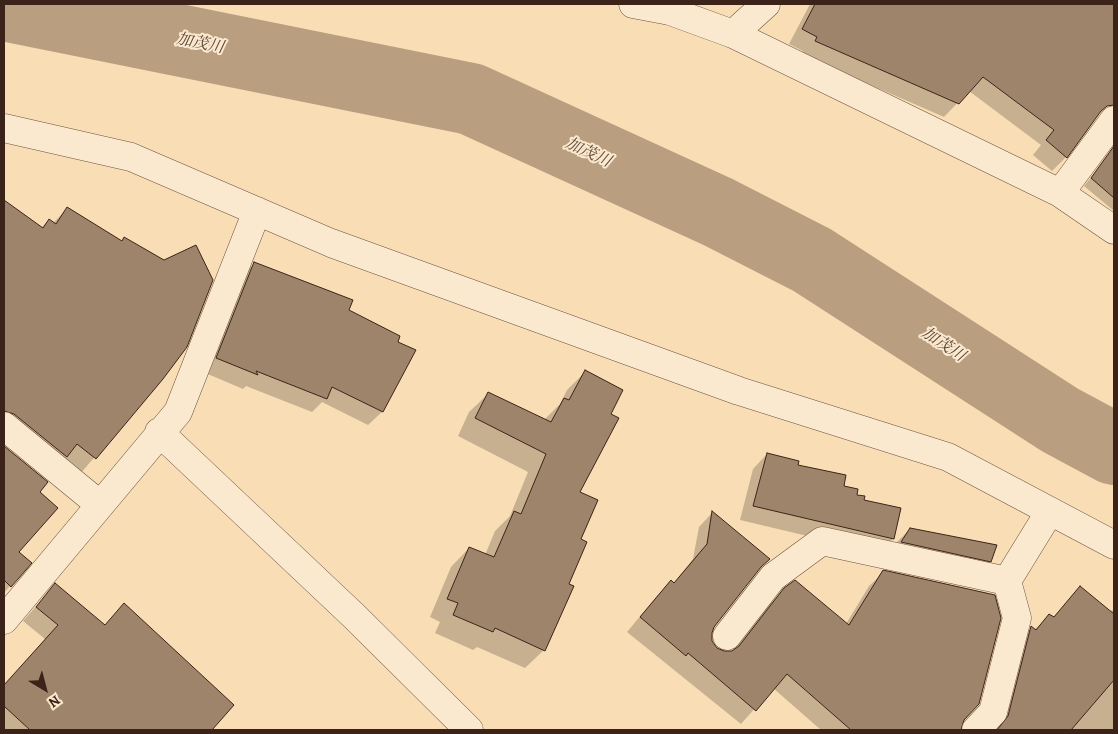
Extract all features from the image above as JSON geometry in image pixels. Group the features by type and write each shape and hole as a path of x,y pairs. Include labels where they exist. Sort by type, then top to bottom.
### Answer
{"street":[{"path":"633,4 670,12 733,34 1060,193 1114,230"},
{"path":"733,34 766,4"},
{"path":"1060,193 1114,120"},
{"path":"4,128 131,157 331,243 739,391 948,457 1114,545"},
{"path":"4,620 159,432 178,412 257,211"},
{"path":"4,426 99,504"},
{"path":"159,432 354,616 469,730"},
{"path":"976,730 993,712 1017,618 1007,581 1050,511"},
{"path":"727,636 774,577 822,541 1007,581"}],"building":[{"path":"815,4 1114,4 1114,105 1107,106 1101,111 1067,158 1046,140 1054,130 983,77 959,104 815,41 817,37 802,29"},
{"path":"1114,146 1114,198 1091,178"},
{"path":"4,200 43,228 49,219 56,224 67,207 122,241 124,237 164,260 196,245 213,280 187,347 163,379 96,459 77,444 67,457 14,414 4,411"},
{"path":"254,262 353,300 349,310 400,336 398,342 416,350 383,412 332,387 327,399 256,371 258,375 216,358"},
{"path":"585,370 623,390 611,414 619,418 580,492 598,500 581,539 587,542 569,584 574,586 545,651 495,628 493,632 453,615 458,603 447,599 469,547 494,557 514,511 521,514 546,454 475,418 488,392 551,422 564,398 569,400"},
{"path":"4,446 48,482 40,492 58,508 19,552 32,563 11,587 4,580"},
{"path":"767,453 799,461 798,465 846,475 844,486 858,489 857,495 865,496 864,500 901,508 894,539 753,506"},
{"path":"712,511 770,559 761,567 714,627 712,641 717,648 724,651 732,651 739,646 784,588 795,580 849,625 883,570 995,595 1001,618 979,704 964,720 961,730 851,730 787,674 756,711 688,653 686,656 640,617 671,580 674,583 707,544"},
{"path":"910,528 997,545 991,562 901,542"},
{"path":"55,583 105,625 124,603 234,705 212,730 30,730 4,706 4,685 58,625 36,607"},
{"path":"1080,586 1114,614 1114,680 1071,730 997,730 1008,716 1031,626 1036,630 1049,614 1054,617"}],"waterway":[{"name":"加茂川","path":"4,5 471,99 718,212 812,260 1060,420 1114,449"}]}
